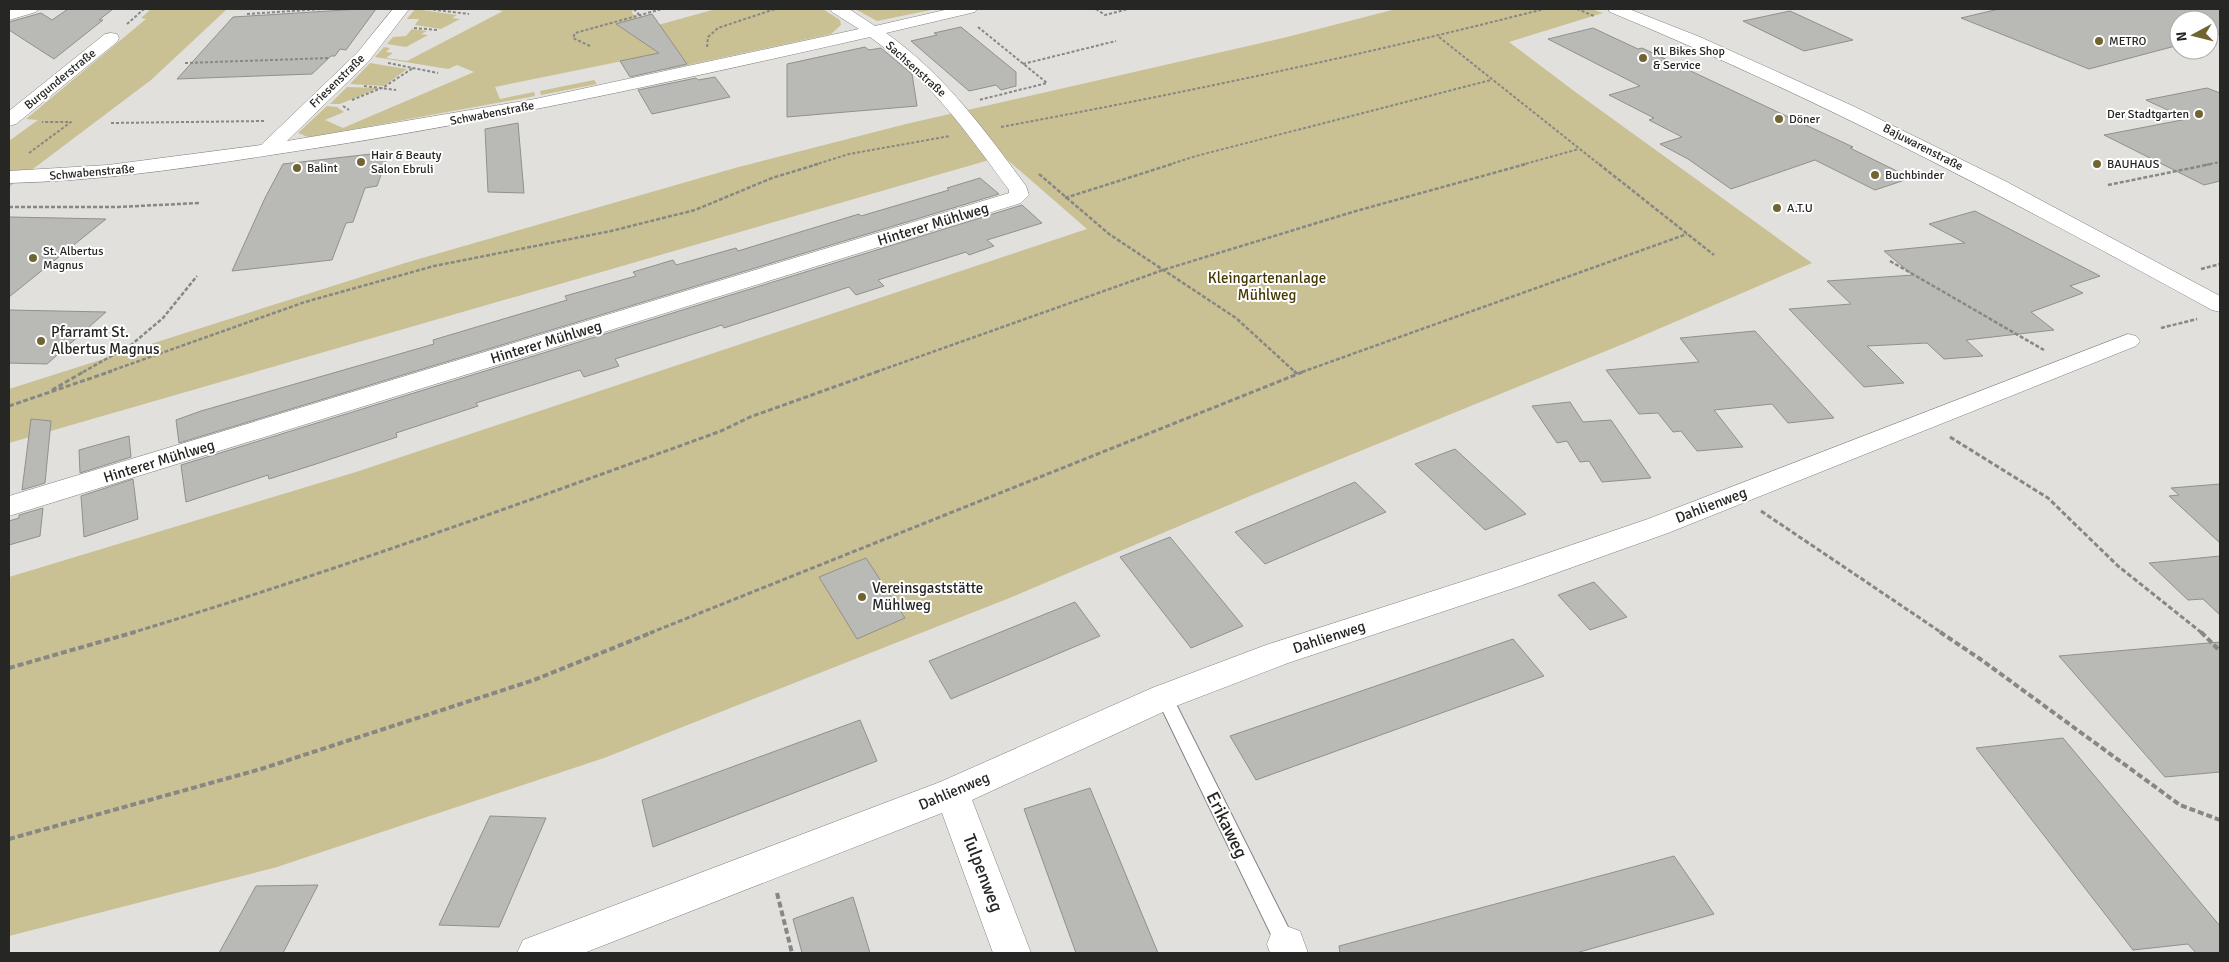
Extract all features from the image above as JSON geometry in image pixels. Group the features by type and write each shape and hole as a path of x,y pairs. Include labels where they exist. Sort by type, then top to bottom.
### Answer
{"street":[{"path":"9,15 30,9"},
{"name":"Friesenstraße","path":"267,150 363,57 401,9"},
{"name":"Sachsenstraße","path":"838,9 872,32 929,78 956,105 980,136"},
{"name":"Bajuwarenstraße","path":"1616,9 1725,53 1898,134 2220,305"},
{"name":"Schwabenstraße","path":"9,177 154,167 358,137 477,116 720,66 963,10"},
{"name":"Burgunderstraße","path":"9,120 111,38"},
{"name":"Hinterer Mühlweg","path":"9,506 1014,199 1019,195 1019,190 980,136"},
{"name":"Dahlienweg","path":"537,953 952,793 1164,698 1277,654 1508,578 1658,526 2128,341"},
{"name":"Tulpenweg","path":"952,793 1012,953"}],"lane":[{"name":"Erikaweg","path":"1164,698 1288,949"}],"path":[{"path":"247,14 322,9"},
{"path":"428,9 469,14"},
{"path":"634,9 641,17"},
{"path":"590,46 573,38 575,33 662,9"},
{"path":"720,66 707,47 708,36 718,28 775,9"},
{"path":"1096,9 1105,14 1128,9"},
{"path":"9,406 314,299 434,266 611,231 695,210 772,178 849,154 980,136 1439,37 1544,9"},
{"path":"956,105 1047,83 963,10"},
{"path":"1439,37 1714,255"},
{"path":"1024,64 1116,41"},
{"path":"185,63 363,57 438,73"},
{"path":"313,105 340,105 384,87 413,68"},
{"path":"1065,198 1196,156 1491,80"},
{"path":"23,158 71,122 39,122 45,118"},
{"path":"111,123 295,121"},
{"path":"9,668 273,590 445,530 721,430 750,417 850,383 1163,270 1356,211 1580,149"},
{"path":"2108,185 2220,162"},
{"path":"1038,174 1109,234 1236,318 1296,374"},
{"path":"9,207 118,207 199,203"},
{"path":"9,839 261,770 534,680 1296,374 1687,234"},
{"path":"1890,261 2069,364"},
{"path":"45,394 131,345 163,318 197,276"},
{"path":"2161,328 2199,319"},
{"path":"1924,421 2048,498 2118,566 2194,625 2220,651"},
{"path":"1739,494 1773,521 1983,661 2180,804 2220,820"},
{"path":"769,864 792,953"}],"green space":[{"path":"151,9 227,9 151,80 9,187 9,141 38,120 26,119 146,19 141,18"},
{"path":"415,9 457,15 452,18 460,19 441,29 415,25 419,19 407,19"},
{"path":"492,9 633,9 632,13 638,18 616,24 629,33 716,9 823,9 840,20 841,25 831,34 665,70 662,66 677,50 495,87 500,99 534,92 535,96 322,135 308,137 298,133 327,106 337,107 344,112 325,120 343,128 474,72 457,65 448,69 375,57 384,47 390,48 386,52 393,53 386,58 407,61 503,11"},
{"path":"936,9 877,21 857,10"},
{"name":"Kleingartenanlage Mühlweg","path":"1396,9 1591,9 1603,13 1509,42 1812,263 1628,342 1250,496 1012,597 604,758 277,867 9,936 9,577 356,472 1087,229 1003,156 9,443 9,389 405,263 735,168 906,124 1287,37"},
{"path":"412,29 427,31 421,34 428,35 406,47 387,44 393,37 406,36"},
{"path":"370,63 407,69 384,86 350,84"},
{"path":"594,80 597,84 541,95 540,91"},
{"path":"347,87 379,88 340,104 330,104"}],"building":[{"path":"68,9 113,9 99,20 103,20 54,59 9,30 9,22 41,13 52,20"},
{"path":"376,9 346,50 340,49 335,56 331,56 312,74 177,79 233,17"},
{"name":"METRO","path":"1999,9 2220,9 2220,34 2219,10 2169,10 2169,48 2089,69 1961,18"},
{"path":"1790,11 1853,40 1804,51 1743,21"},
{"path":"652,14 687,64 630,77 620,61 659,53 616,24"},
{"path":"961,27 1016,72 1016,86 1001,90 996,85 969,91 911,41 937,35 934,33"},
{"path":"1593,28 1638,49 1642,48 1853,147 1850,148 1911,178 1875,190 1815,160 1731,189 1688,159 1660,144 1682,137 1649,120 1654,118 1609,95 1640,86 1548,39"},
{"path":"865,47 869,50 881,48 912,74 917,106 787,117 787,64"},
{"path":"715,77 730,97 652,114 638,90 696,78 698,80"},
{"path":"2207,88 2220,93 2220,181 2204,185 2104,135 2187,119 2146,100"},
{"path":"518,123 524,193 488,192 485,129"},
{"path":"389,152 377,186 365,188 353,222 346,223 332,260 232,271 265,198 283,164"},
{"path":"980,178 999,194 179,443 176,420 201,411 434,344 433,340 567,300 565,296 636,276 633,272 673,260 676,265 736,248 738,251 859,214 861,216 949,190 947,188"},
{"path":"1022,205 1042,223 987,240 994,246 969,255 966,252 878,280 884,286 856,295 849,287 724,328 722,325 615,359 619,366 584,377 580,370 476,403 478,406 396,433 397,437 269,479 268,475 186,502 181,465"},
{"path":"1975,211 2100,276 2070,286 2083,293 2031,312 2054,330 1966,340 1983,356 1944,359 1927,343 1867,346 1904,383 1864,387 1789,309 1851,304 1827,281 1913,275 1884,251 1965,243 1929,224"},
{"name":"St. Albertus Magnus","path":"9,217 106,219 9,297"},
{"name":"Pfarramt St. Albertus Magnus","path":"9,310 106,312 47,364 9,363"},
{"path":"1755,331 1834,418 1788,423 1772,404 1714,410 1743,447 1697,451 1681,431 1673,432 1658,413 1639,414 1606,370 1699,362 1680,338"},
{"path":"1570,402 1583,422 1611,420 1651,478 1602,482 1589,461 1580,462 1567,441 1557,443 1532,406"},
{"path":"31,419 51,421 45,483 22,490"},
{"path":"129,436 131,457 80,473 79,450"},
{"path":"1455,449 1526,514 1485,530 1415,464"},
{"path":"133,479 138,519 84,537 81,496"},
{"path":"1355,482 1386,512 1265,564 1235,532"},
{"path":"2220,484 2220,543 2169,496 2179,495 2171,488"},
{"path":"43,508 40,536 9,545 9,521 19,518 19,515"},
{"path":"1170,537 1243,626 1191,648 1120,557"},
{"path":"2220,556 2220,615 2203,599 2188,600 2149,563"},
{"name":"Vereinsgaststätte Mühlweg","path":"866,558 905,618 857,639 819,577"},
{"path":"1594,582 1627,617 1590,630 1558,595"},
{"path":"1075,602 1100,636 951,699 929,661"},
{"path":"1513,639 1544,676 1256,780 1230,736"},
{"path":"2220,642 2220,772 2165,777 2059,656"},
{"path":"860,720 877,761 653,847 642,800"},
{"path":"2063,738 2220,926 2220,953 2196,953 2188,944 2133,950 1976,748"},
{"path":"1090,788 1158,953 1076,953 1024,809"},
{"path":"490,816 546,818 499,927 439,925"},
{"path":"1674,856 1714,914 1576,953 1340,953 1339,946"},
{"path":"318,885 283,953 219,953 256,886"},
{"path":"853,897 870,953 802,953 793,919"}],"place":[{"name":"METRO","path":"2099,41"},
{"name":"KL Bikes Shop & Service","path":"1643,58"},
{"name":"Der Stadtgarten","path":"2199,114"},
{"name":"Döner","path":"1779,119"},
{"name":"Hair & Beauty Salon Ebruli","path":"361,162"},
{"name":"BAUHAUS","path":"2097,164"},
{"name":"Balint","path":"297,168"},
{"name":"Buchbinder","path":"1875,175"},
{"name":"A.T.U","path":"1777,208"},
{"name":"St. Albertus Magnus","path":"33,258"},
{"name":"Pfarramt St. Albertus Magnus","path":"41,341"},
{"name":"Vereinsgaststätte Mühlweg","path":"862,597"}]}
